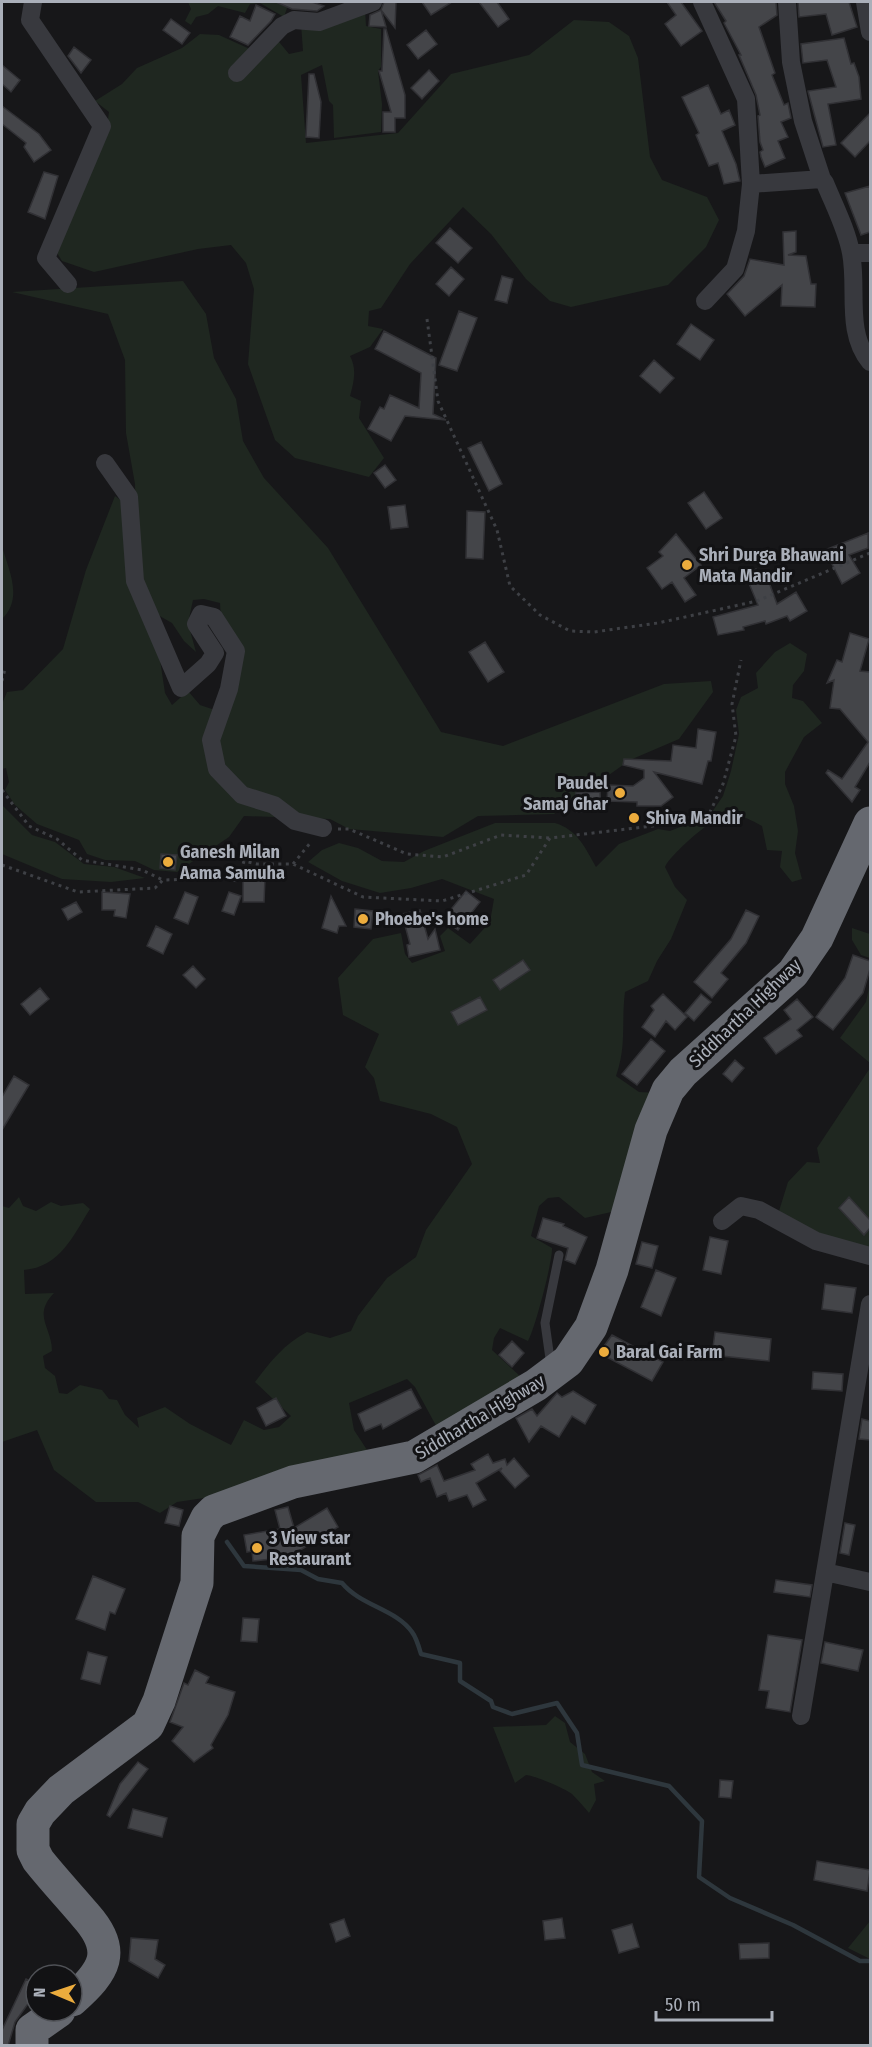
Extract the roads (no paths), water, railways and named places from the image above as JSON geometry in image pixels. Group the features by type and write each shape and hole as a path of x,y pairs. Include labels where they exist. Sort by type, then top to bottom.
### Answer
{"highway":[{"name":"Siddhartha Highway","path":"84,1986 104,1962 105,1943 98,1928 38,1860 33,1850 33,1824 39,1812 61,1790 148,1725 159,1701 197,1583 198,1536 207,1518 214,1511 293,1482 414,1457 554,1374 581,1345 591,1326 612,1270 651,1130 668,1090 683,1072 793,973 817,938 870,823"},
{"path":"32,2046 32,2030 42,2023"}],"street":[{"path":"33,2 30,20 102,126 46,258 68,284"},
{"path":"237,73 282,26 294,20 319,22 373,2"},
{"path":"702,2 746,99 751,184 746,231 735,269 705,301"},
{"path":"787,2 791,62 802,121 851,253 855,320 863,353 870,362"},
{"path":"865,2 870,32"},
{"path":"751,184 822,179"},
{"path":"851,253 870,253"},
{"path":"105,463 129,497 135,581 181,688 208,664 215,653 196,624 201,614 214,617 236,651 229,690 211,740 217,768 242,795 274,805 295,820 323,828"},
{"path":"722,1221 741,1206 750,1208 816,1241 870,1256"},
{"path":"801,1716 825,1572 865,1370 870,1304"},
{"path":"825,1572 870,1582"}],"lane":[{"path":"554,1374 548,1354 545,1323 559,1255"}],"waterway":[{"path":"227,1542 244,1566 301,1570 318,1579 342,1583 359,1597 405,1624 415,1637 421,1654 460,1663 460,1681 491,1701 493,1707 512,1714 557,1703 577,1733 582,1765 669,1786 702,1821 699,1877 730,1898 793,1925 860,1961 870,1961"}],"place":[{"name":"Shri Durga Bhawani Mata Mandir","path":"687,565"},
{"name":"Paudel Samaj Ghar","path":"620,793"},
{"name":"Shiva Mandir","path":"634,818"},
{"name":"Ganesh Milan Aama Samuha","path":"168,862"},
{"name":"Phoebe's home","path":"363,919"},
{"name":"Baral Gai Farm","path":"604,1352"},
{"name":"3 View star Restaurant","path":"257,1548"}]}
